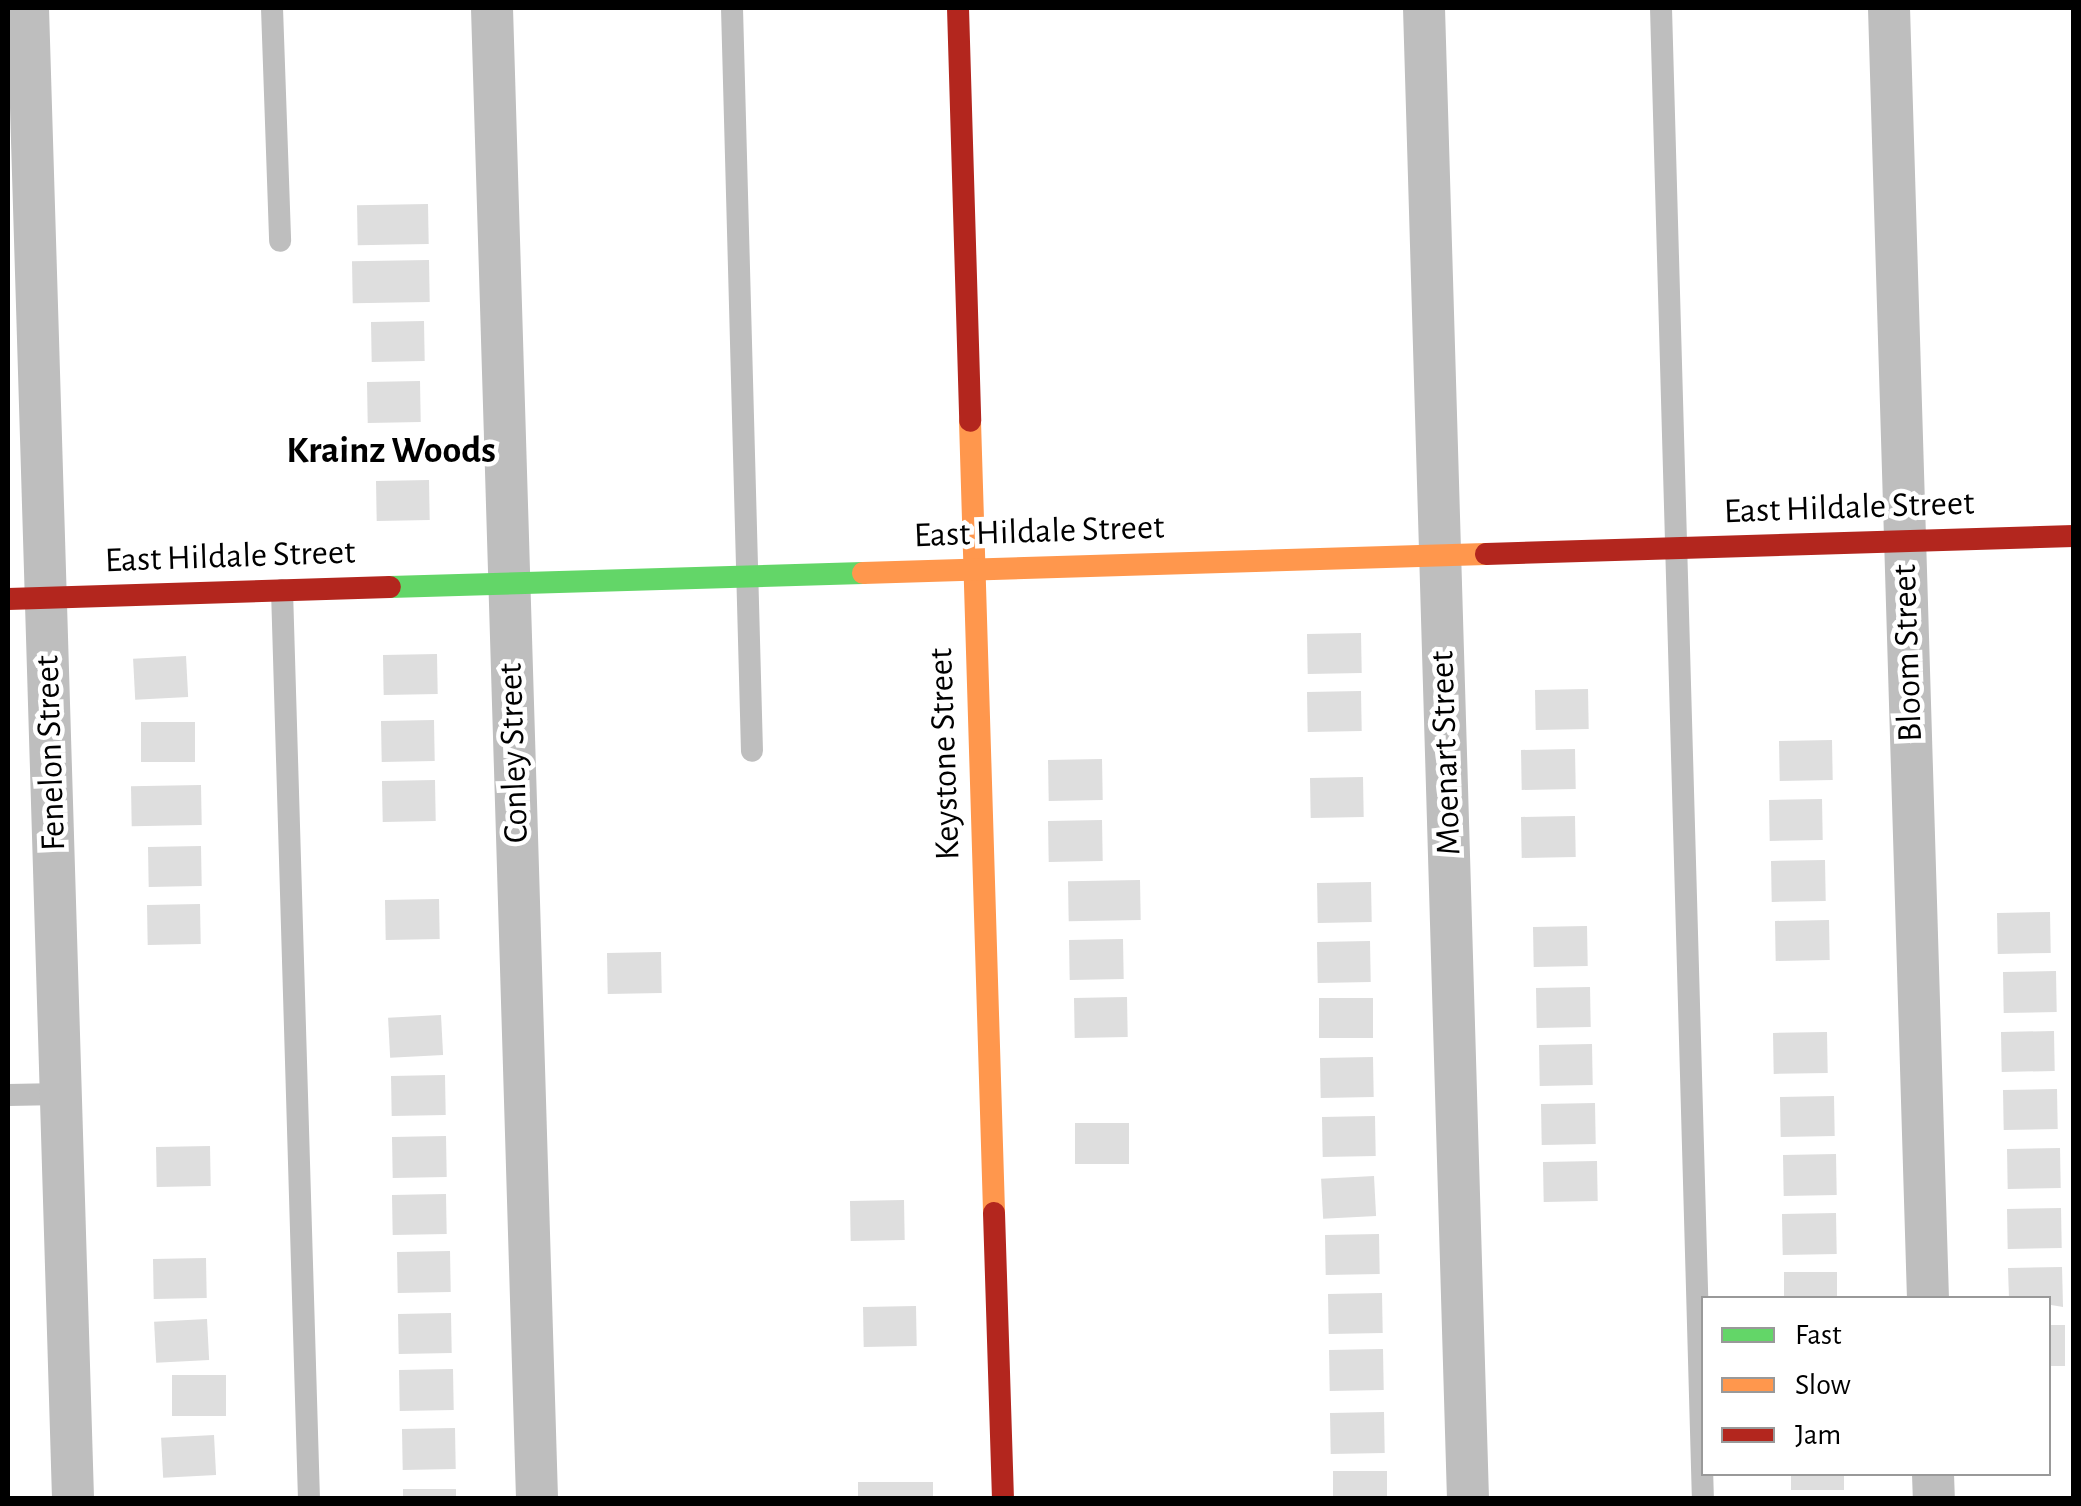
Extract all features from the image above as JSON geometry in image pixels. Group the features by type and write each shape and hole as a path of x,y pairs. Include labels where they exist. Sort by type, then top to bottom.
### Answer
{"street":[{"name":"Fenelon Street","path":"28,8 27,598 61,1094 73,1498"},
{"name":"Conley Street","path":"492,8 537,1498"},
{"name":"Keystone Street","path":"958,8 1003,1498"},
{"name":"Moenart Street","path":"1424,8 1468,1498"},
{"name":"Bloom Street","path":"1889,8 1928,1296"},
{"name":"East Hildale Street","path":"27,598 2074,536"}],"lane":[{"path":"272,8 280,242"},
{"path":"732,8 752,751"},
{"path":"1661,8 1701,1400"},
{"path":"282,590 310,1498"},
{"path":"8,1095 61,1094"}],"building":[{"path":"428,204 429,244 358,245 357,205"},
{"path":"429,260 430,302 353,303 352,261"},
{"path":"424,321 425,361 372,362 371,322"},
{"path":"420,381 421,422 368,423 367,382"},
{"path":"429,480 430,520 377,521 376,481"},
{"path":"1361,633 1362,673 1308,674 1307,634"},
{"path":"437,654 438,694 384,695 383,655"},
{"path":"186,656 188,697 135,700 133,659"},
{"path":"1588,689 1589,729 1536,730 1535,690"},
{"path":"1361,691 1362,731 1308,732 1307,692"},
{"path":"434,720 435,761 382,762 381,721"},
{"path":"141,722 195,722 195,762 141,762"},
{"path":"1832,740 1833,780 1780,781 1779,741"},
{"path":"1575,749 1576,789 1522,790 1521,750"},
{"path":"1102,759 1103,800 1049,801 1048,760"},
{"path":"1363,777 1364,817 1311,818 1310,778"},
{"path":"435,780 436,821 383,822 382,781"},
{"path":"201,785 202,825 132,826 131,786"},
{"path":"1822,799 1823,840 1770,841 1769,800"},
{"path":"1575,816 1576,857 1522,858 1521,817"},
{"path":"1102,820 1103,861 1049,862 1048,821"},
{"path":"201,846 202,886 149,887 148,847"},
{"path":"1825,860 1826,901 1772,902 1771,861"},
{"path":"1140,880 1141,920 1069,921 1068,881"},
{"path":"1371,882 1372,922 1318,923 1317,883"},
{"path":"439,899 440,939 386,940 385,900"},
{"path":"200,904 201,944 148,945 147,905"},
{"path":"2050,912 2051,953 1998,954 1997,913"},
{"path":"1829,920 1830,960 1776,961 1775,921"},
{"path":"1587,926 1588,966 1534,967 1533,927"},
{"path":"1123,939 1124,979 1070,980 1069,940"},
{"path":"1370,941 1371,982 1318,983 1317,942"},
{"path":"661,952 662,993 608,994 607,953"},
{"path":"2056,971 2057,1012 2004,1013 2003,972"},
{"path":"1590,987 1591,1027 1537,1028 1536,988"},
{"path":"1127,997 1128,1037 1075,1038 1074,998"},
{"path":"1319,998 1373,998 1373,1038 1319,1038"},
{"path":"441,1015 443,1055 390,1058 388,1018"},
{"path":"2054,1031 2055,1071 2002,1072 2001,1032"},
{"path":"1827,1032 1828,1073 1774,1074 1773,1033"},
{"path":"1592,1044 1593,1085 1540,1086 1539,1045"},
{"path":"1373,1057 1374,1097 1321,1098 1320,1058"},
{"path":"445,1075 446,1115 392,1116 391,1076"},
{"path":"2057,1089 2058,1129 2004,1130 2003,1090"},
{"path":"1834,1096 1835,1136 1781,1137 1780,1097"},
{"path":"1595,1103 1596,1144 1542,1145 1541,1104"},
{"path":"1375,1116 1376,1156 1323,1157 1322,1117"},
{"path":"1075,1123 1129,1123 1129,1164 1075,1164"},
{"path":"446,1136 447,1177 393,1178 392,1137"},
{"path":"210,1146 211,1186 157,1187 156,1147"},
{"path":"2060,1148 2061,1188 2008,1189 2007,1149"},
{"path":"1836,1154 1837,1195 1784,1196 1783,1155"},
{"path":"1597,1161 1598,1201 1544,1202 1543,1162"},
{"path":"1374,1176 1376,1216 1323,1219 1321,1179"},
{"path":"446,1194 447,1234 393,1235 392,1195"},
{"path":"904,1200 905,1240 851,1241 850,1201"},
{"path":"2061,1208 2062,1248 2008,1249 2007,1209"},
{"path":"1836,1213 1837,1254 1783,1255 1782,1214"},
{"path":"1379,1234 1380,1274 1326,1275 1325,1235"},
{"path":"450,1251 451,1292 398,1293 397,1252"},
{"path":"206,1258 207,1298 154,1299 153,1259"},
{"path":"2062,1267 2063,1307 2051,1305 2051,1296 2009,1296 2008,1268"},
{"path":"1784,1272 1837,1272 1837,1296 1784,1296"},
{"path":"1382,1293 1383,1333 1329,1334 1328,1294"},
{"path":"916,1306 917,1346 864,1347 863,1307"},
{"path":"451,1313 452,1353 399,1354 398,1314"},
{"path":"207,1319 209,1360 156,1363 154,1322"},
{"path":"2051,1325 2065,1325 2065,1366 2051,1366"},
{"path":"1383,1349 1384,1390 1330,1391 1329,1350"},
{"path":"453,1369 454,1410 400,1411 399,1370"},
{"path":"172,1375 226,1375 226,1416 172,1416"},
{"path":"1384,1412 1385,1453 1331,1454 1330,1413"},
{"path":"455,1428 456,1469 403,1470 402,1429"},
{"path":"214,1435 216,1475 163,1478 161,1438"},
{"path":"1333,1471 1387,1471 1387,1498 1333,1498"},
{"path":"1791,1476 1844,1476 1844,1490 1791,1490"},
{"path":"858,1482 933,1482 933,1498 858,1498"},
{"path":"403,1489 456,1489 456,1498 403,1498"}],"traffic: fast":[{"path":"390,587 863,573"}],"traffic: slow":[{"path":"970,421 994,1213"},
{"path":"863,573 1486,554"}],"traffic: jam":[{"path":"958,8 970,421"},
{"path":"1486,554 2074,536"},
{"path":"8,599 390,587"},
{"path":"994,1213 1003,1498"}],"district":[{"name":"Krainz Woods","path":"391,452"}]}
